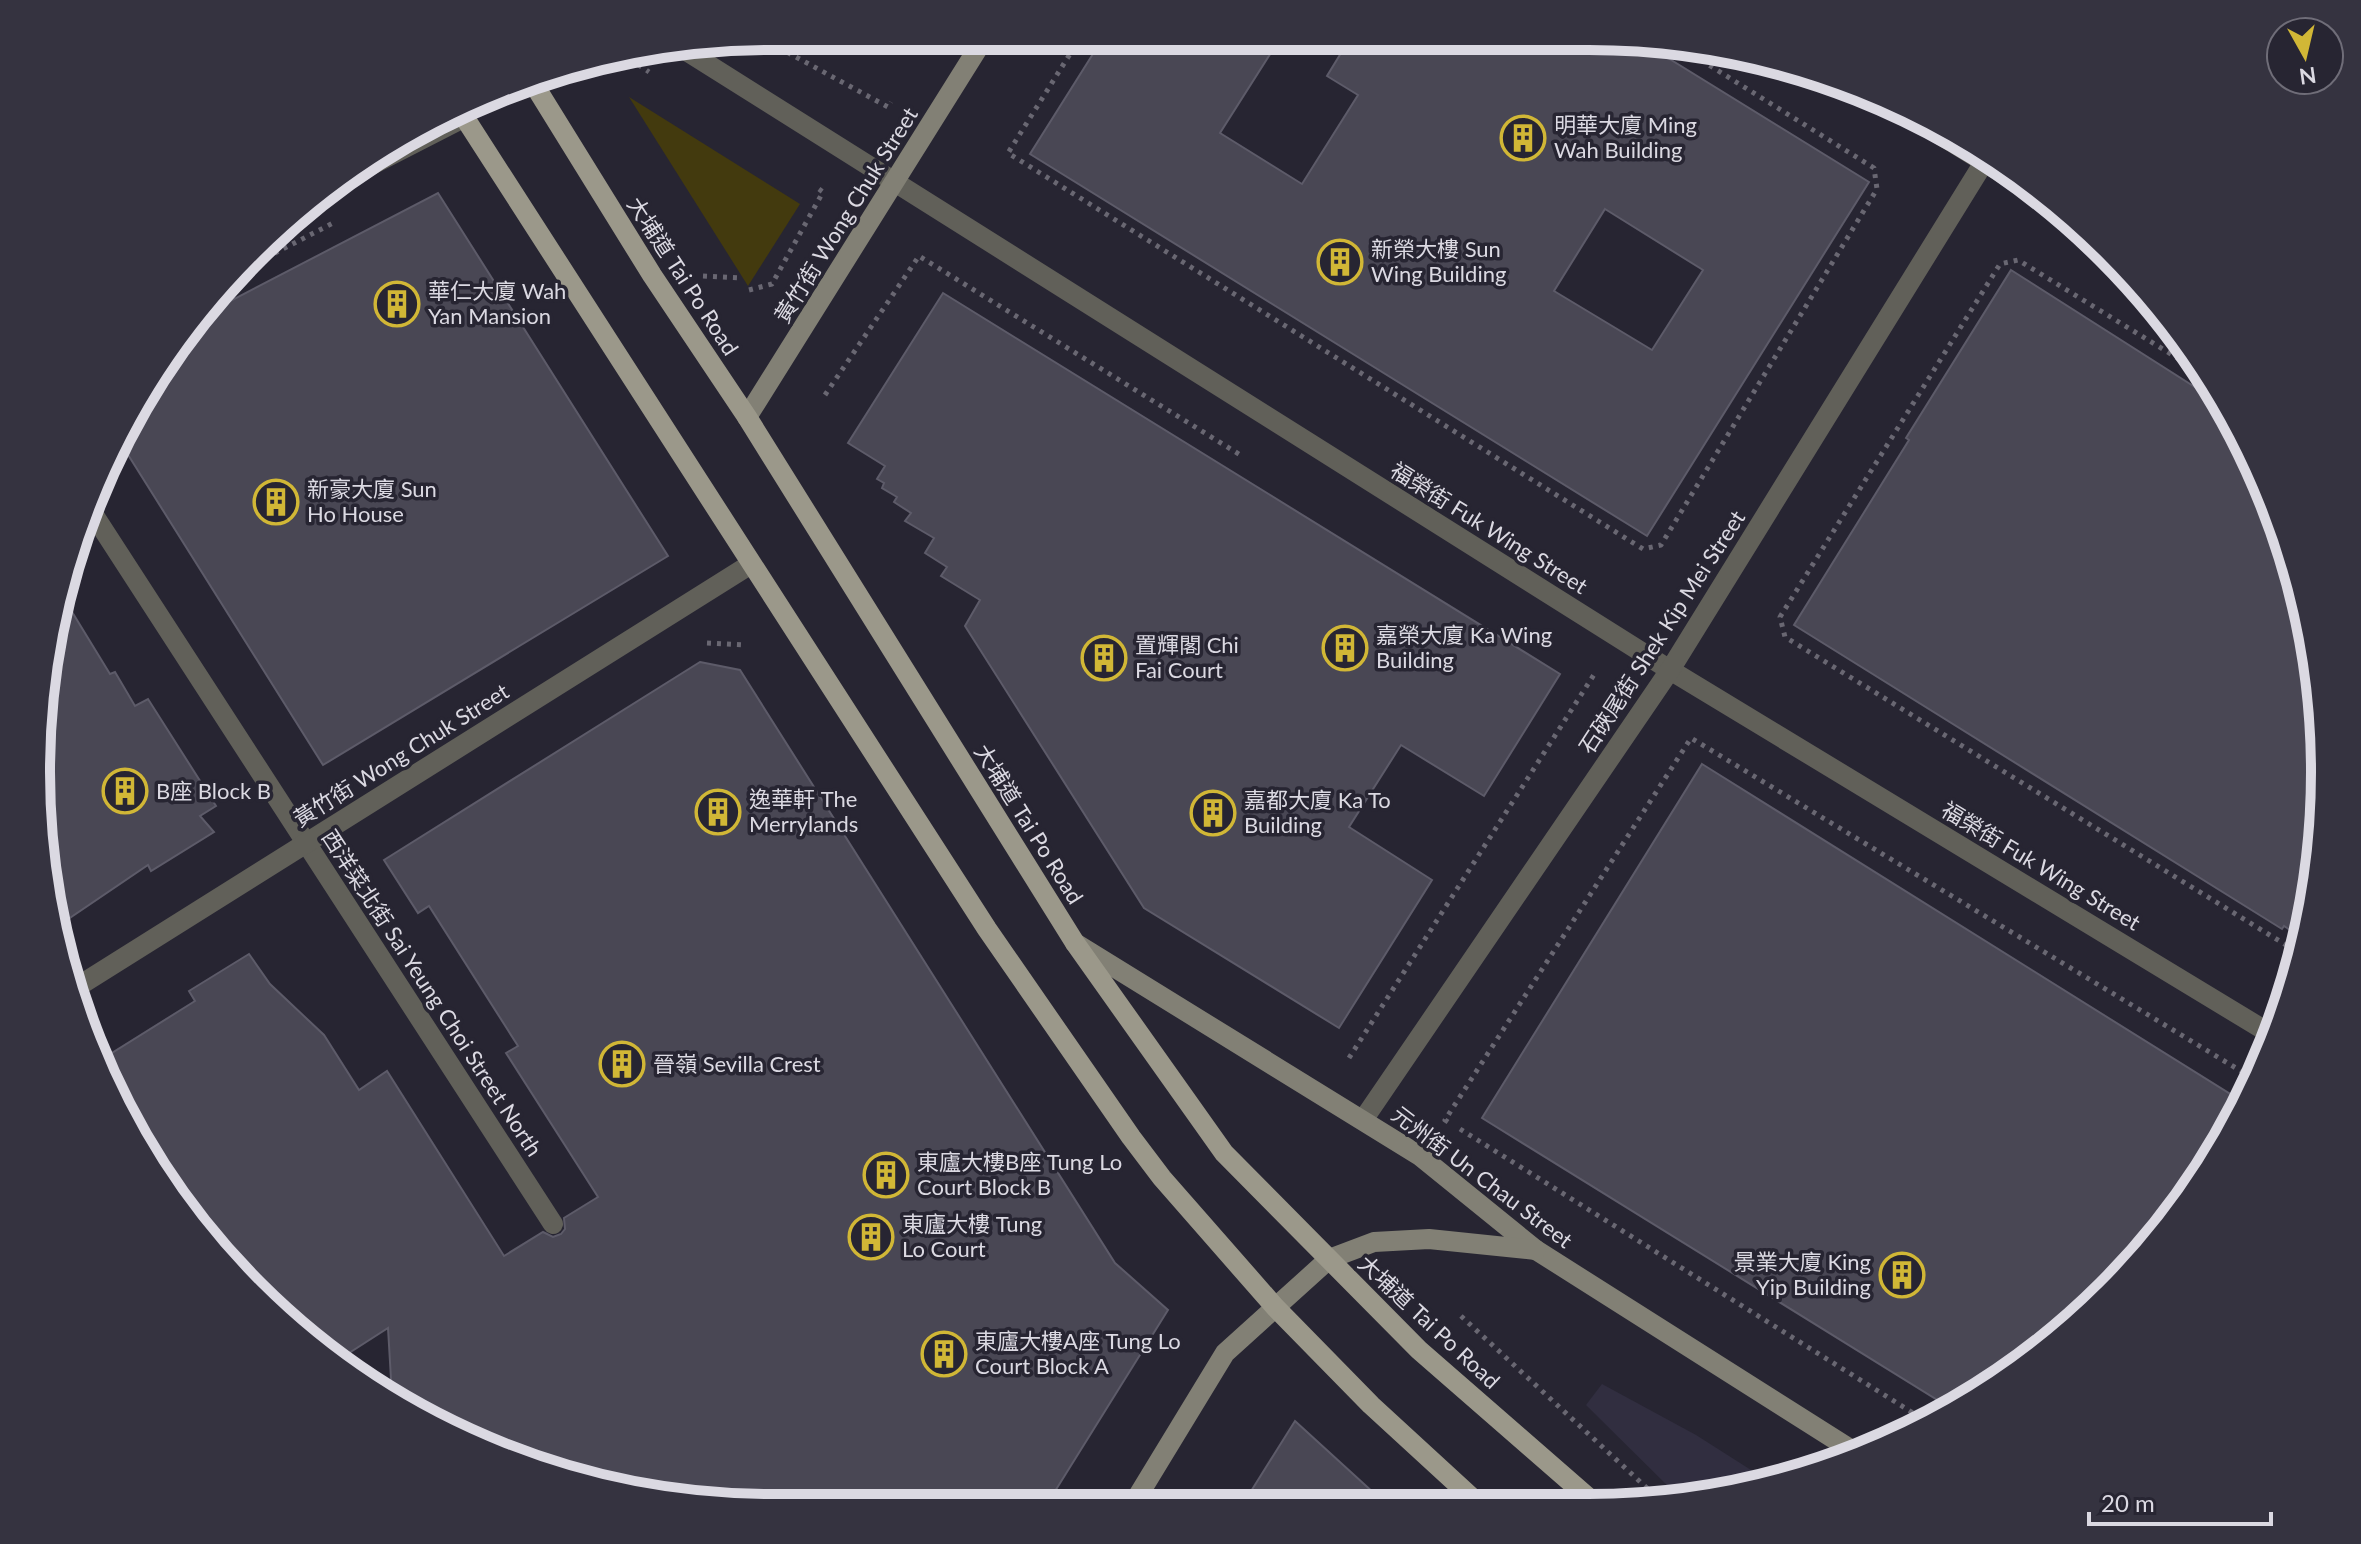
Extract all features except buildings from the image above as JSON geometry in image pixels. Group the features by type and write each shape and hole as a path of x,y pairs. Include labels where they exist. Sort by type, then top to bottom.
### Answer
{"main road":[{"name":"黃竹街 Wong Chuk Street","path":"747,417 977,50"},
{"name":"大埔道 Tai Po Road","path":"537,89 652,275 747,417 1075,943 1224,1153 1419,1350 1584,1494"},
{"path":"466,118 987,929 1122,1124 1162,1178 1275,1307 1371,1405 1468,1494"},
{"name":"元州街 Un Chau Street","path":"1075,943 1245,1051 1420,1156 1536,1250 1846,1446"},
{"path":"1139,1494 1225,1353 1329,1259 1374,1242 1429,1239 1536,1250"}],"street":[{"name":"福榮街 Fuk Wing Street","path":"693,55 1670,670 2263,1029"},
{"name":"石硤尾街 Shek Kip Mei Street","path":"1363,1120 1670,670 1981,167"},
{"name":"西洋菜北街 Sai Yeung Choi Street North","path":"96,519 553,1224"},
{"name":"黃竹街 Wong Chuk Street","path":"82,984 751,564"}],"path":[{"path":"783,50 888,107 895,95"},
{"path":"1072,50 1008,153 1643,549 1661,545 1877,189 1874,168 1699,59"},
{"path":"636,63 656,77"},
{"path":"749,290 772,284 823,192 810,183"},
{"path":"825,395 919,256 1244,456"},
{"path":"2182,361 2018,260 2000,264 1780,617 1785,637 2289,947"},
{"path":"702,276 742,278"},
{"path":"1343,1068 1596,673 1582,665"},
{"path":"1917,1415 1445,1120 1691,738 2245,1073"},
{"path":"1461,1316 1650,1491"}],"shaded area":[{"path":"629,97 800,204 748,286"},
{"path":"1602,1384 1696,1435 1757,1474 1671,1489 1586,1405"}],"place":[{"name":"明華大廈 Ming Wah Building","path":"1523,138"},
{"name":"新榮大樓 Sun Wing Building","path":"1340,262"},
{"name":"華仁大廈 Wah Yan Mansion","path":"397,304"},
{"name":"新豪大廈 Sun Ho House","path":"276,502"},
{"name":"嘉榮大廈 Ka Wing Building","path":"1345,648"},
{"name":"置輝閣 Chi Fai Court","path":"1104,658"},
{"name":"B座 Block B","path":"125,791"},
{"name":"逸華軒 The Merrylands","path":"718,812"},
{"name":"嘉都大廈 Ka To Building","path":"1213,813"},
{"name":"晉嶺 Sevilla Crest","path":"622,1064"},
{"name":"東廬大樓B座 Tung Lo Court Block B","path":"886,1175"},
{"name":"東廬大樓 Tung Lo Court","path":"871,1237"},
{"name":"景業大廈 King Yip Building","path":"1902,1275"},
{"name":"東廬大樓A座 Tung Lo Court Block A","path":"944,1354"}]}
